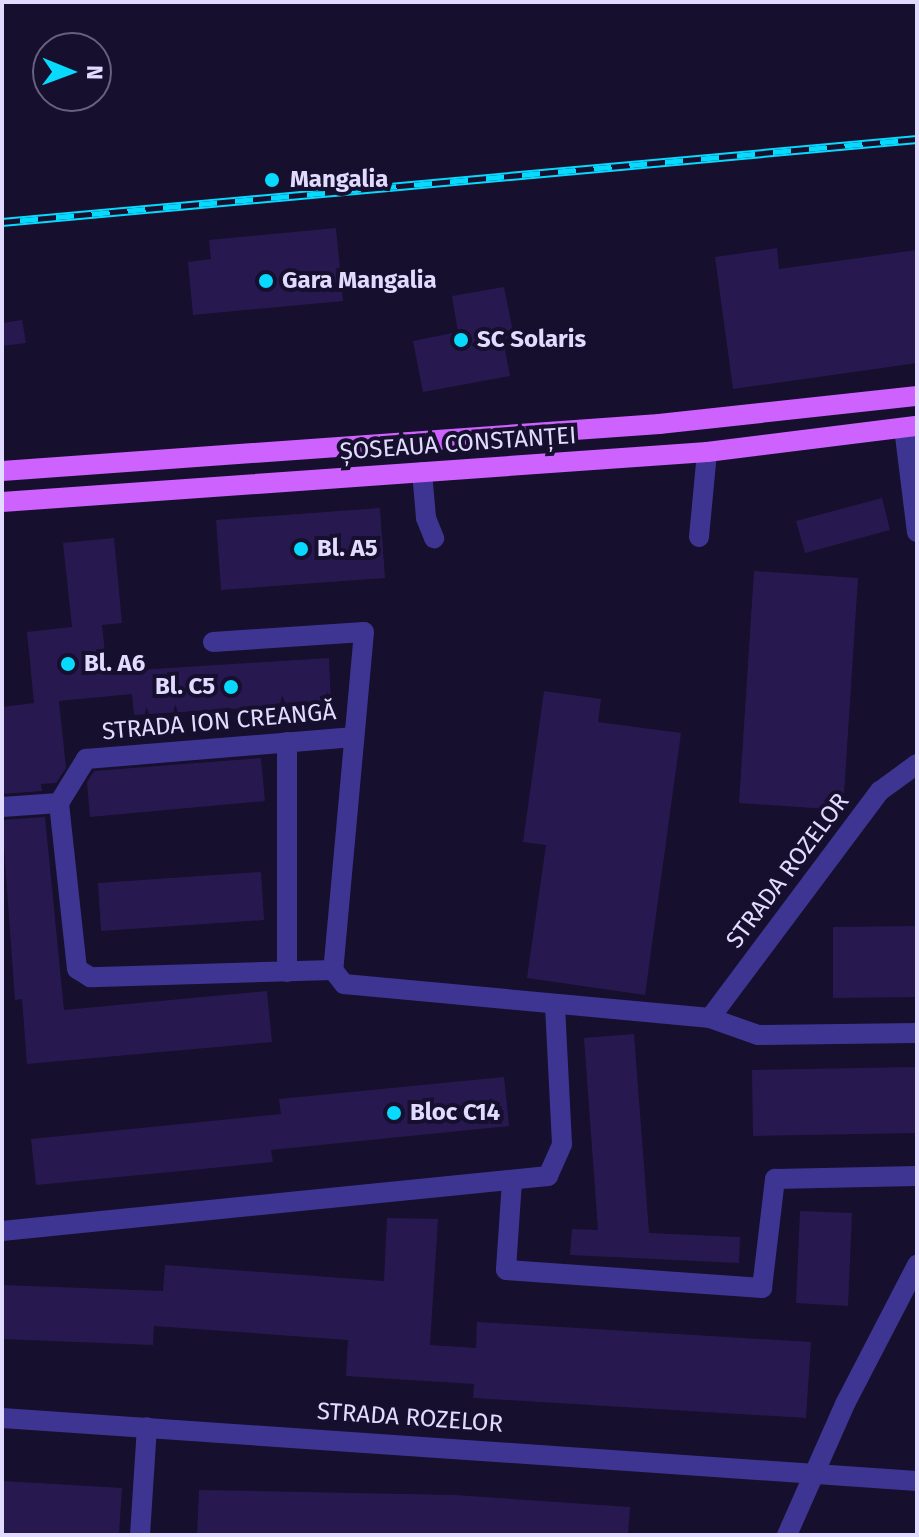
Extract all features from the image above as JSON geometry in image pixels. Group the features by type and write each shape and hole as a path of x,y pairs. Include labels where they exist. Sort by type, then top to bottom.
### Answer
{"main road":[{"name":"ȘOSEAUA CONSTANȚEI","path":"2,471 659,424 917,396"},
{"name":"ȘOSEAUA CONSTANȚEI","path":"4,506 707,452 910,427"}],"street":[{"path":"910,427 917,532"},
{"path":"699,537 707,452"},
{"path":"422,472 426,518 434,538"},
{"path":"213,642 364,632 338,977"},
{"name":"STRADA ION CREANGĂ","path":"59,803 86,759 354,737"},
{"path":"287,742 287,972"},
{"name":"STRADA ROZELOR","path":"710,1018 880,791 917,764"},
{"path":"2,807 59,803 77,969 90,977 287,972 555,1005 710,1018 758,1035 917,1033"},
{"path":"2,1231 548,1176 559,1161 555,1005"},
{"path":"512,1181 506,1270 762,1288 775,1179 917,1176"},
{"path":"787,1535 813,1473 917,1265"},
{"name":"STRADA ROZELOR","path":"2,1418 917,1481"},
{"path":"140,1535 147,1427"}],"building":[{"name":"Gara Mangalia","path":"336,228 343,301 193,315 188,262 211,259 209,240"},
{"path":"777,248 779,269 917,250 917,363 733,389 715,257"},
{"name":"SC Solaris","path":"504,287 514,337 503,339 510,376 423,392 413,341 458,332 452,296"},
{"path":"22,320 26,343 2,346 2,323"},
{"path":"882,498 890,530 805,553 796,521"},
{"name":"Bl. A5","path":"380,508 385,578 221,590 216,520"},
{"name":"Bl. A6","path":"114,538 122,623 102,625 107,672 329,658 331,703 134,715 132,694 59,701 66,768 56,783 41,784 42,791 2,794 2,707 34,703 27,632 72,627 63,543"},
{"path":"754,571 858,578 843,810 739,803"},
{"path":"544,691 601,699 598,722 681,733 645,995 527,978 546,845 523,842"},
{"path":"261,758 265,801 90,817 87,782 94,771"},
{"path":"45,817 64,1010 267,991 272,1042 27,1064 22,999 15,1000 2,820"},
{"path":"261,872 264,920 101,931 98,883"},
{"path":"917,926 917,997 833,998 833,927"},
{"path":"634,1034 649,1233 740,1237 739,1263 570,1255 572,1229 598,1230 584,1038"},
{"path":"917,1067 917,1133 753,1136 752,1070"},
{"path":"504,1077 509,1126 271,1150 273,1162 36,1185 31,1139 281,1114 279,1099"},
{"path":"800,1211 852,1213 848,1306 796,1303"},
{"path":"387,1218 438,1219 430,1345 476,1348 477,1322 811,1342 806,1418 473,1398 474,1384 346,1376 348,1340 154,1326 153,1345 2,1339 2,1285 163,1291 165,1265 384,1281"},
{"path":"2,1481 122,1488 119,1535 2,1535"},
{"path":"199,1490 455,1495 630,1507 628,1535 197,1535"}],"railway":[{"path":"2,222 917,139"}],"place":[{"name":"Mangalia","path":"272,180"},
{"name":"Gara Mangalia","path":"266,281"},
{"name":"SC Solaris","path":"461,340"},
{"name":"Bl. A5","path":"301,549"},
{"name":"Bl. A6","path":"68,664"},
{"name":"Bl. C5","path":"231,687"},
{"name":"Bloc C14","path":"394,1113"}]}
